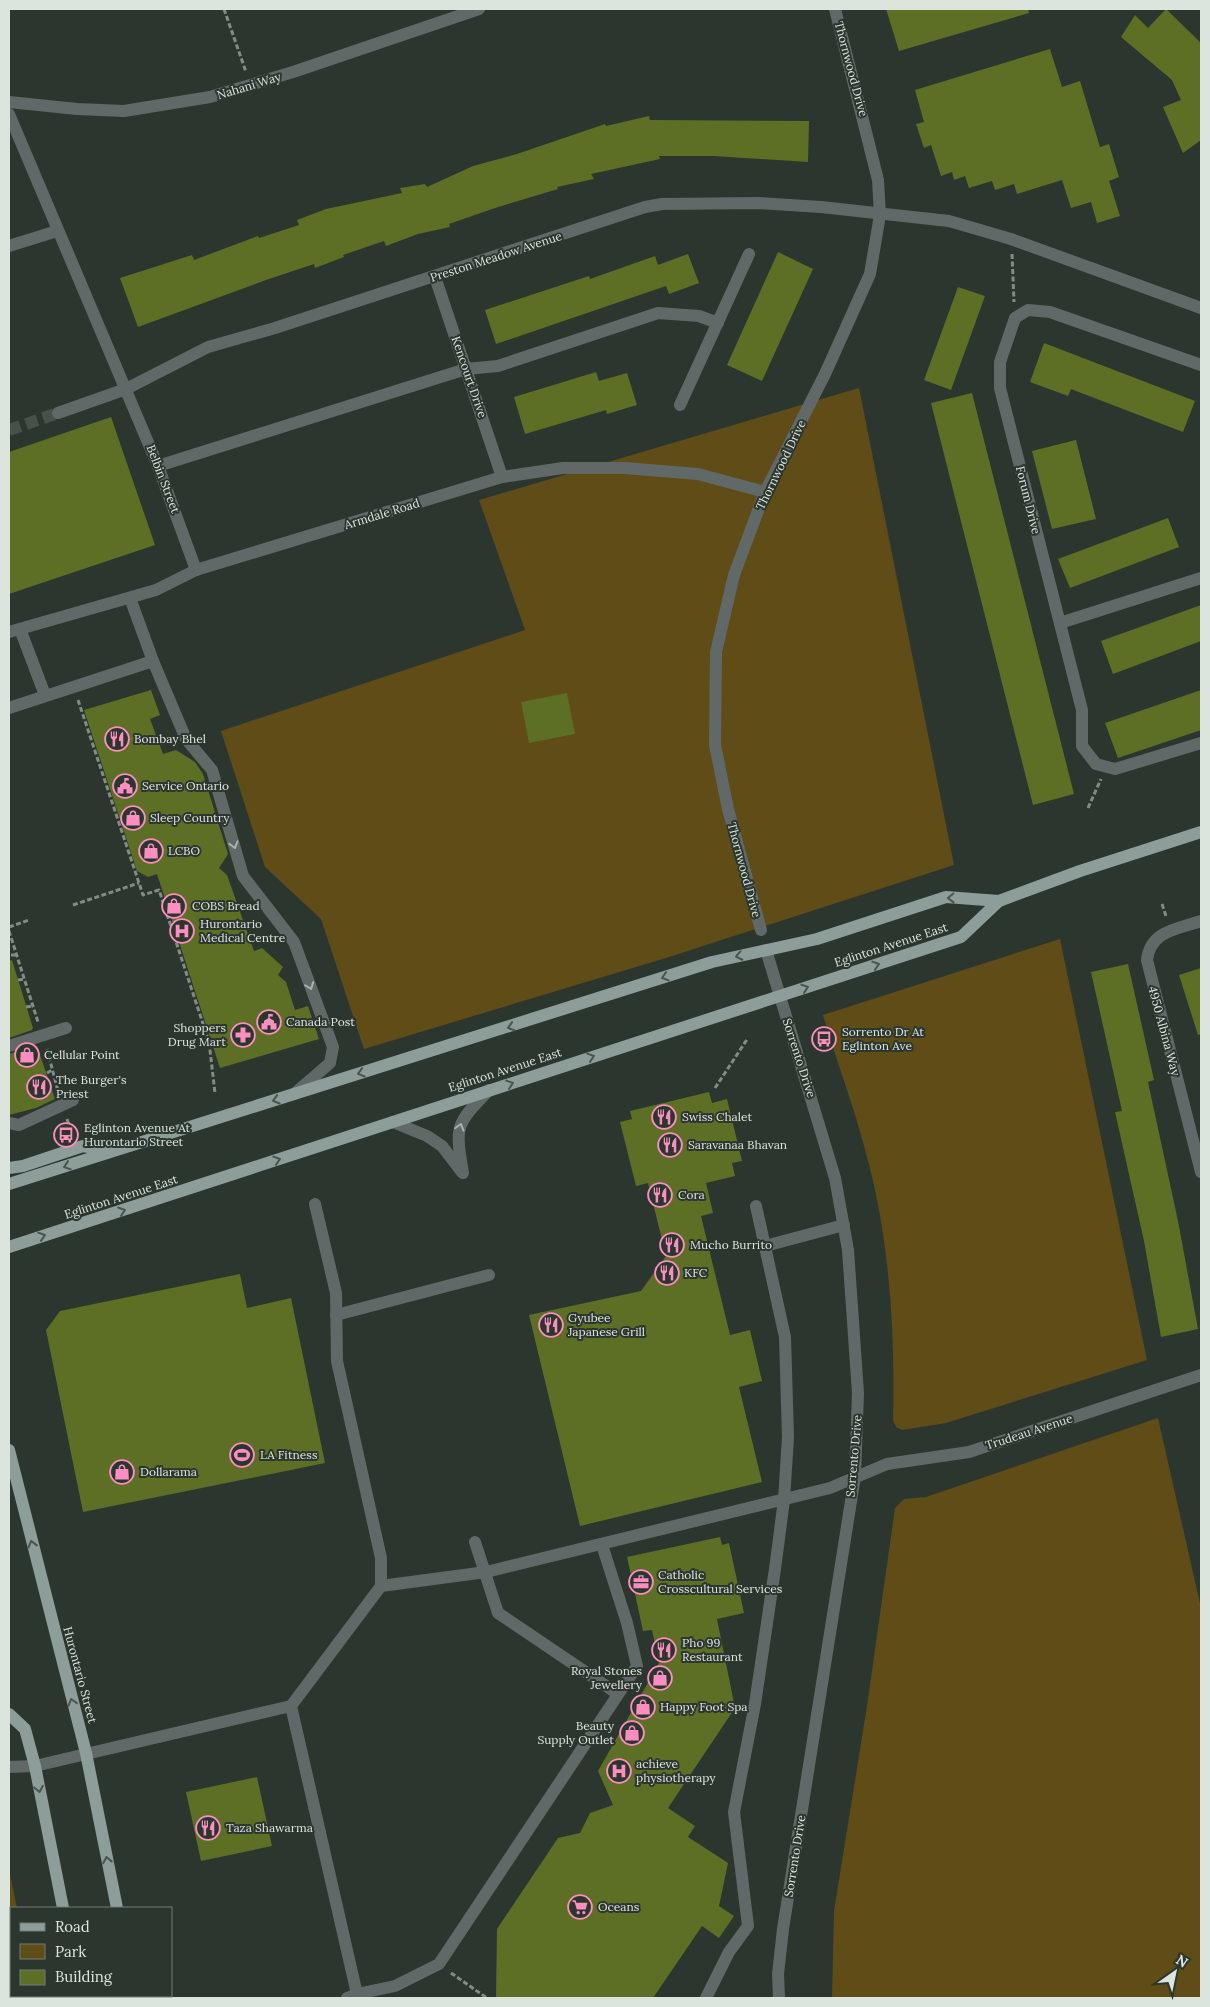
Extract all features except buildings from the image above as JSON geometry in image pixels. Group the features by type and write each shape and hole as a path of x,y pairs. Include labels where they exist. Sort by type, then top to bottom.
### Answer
{"main road":[{"name":"Eglinton Avenue East","path":"9,1247 961,937 999,901 1080,871 1201,832"},
{"name":"Eglinton Avenue East","path":"9,1184 712,962 817,939 946,897 999,901"},
{"path":"9,1168 23,1166 83,1146 114,1151"},
{"name":"Hurontario Street","path":"9,1450 86,1753 117,1907"},
{"path":"9,1714 25,1730 35,1766 63,1907"}],"street":[{"name":"Nahani Way","path":"9,102 77,109 124,111 210,98 479,9"},
{"name":"Thornwood Drive","path":"761,930 728,809 715,745 716,652 734,575 765,492 825,374 870,274 880,214 878,180 868,133 835,9"},
{"name":"Belbin Street","path":"9,114 158,466 196,570"},
{"name":"Preston Meadow Avenue","path":"58,413 126,389 208,347 276,328 645,207 662,204 759,203 821,207 880,214"},
{"path":"880,214 949,221 1011,239 1201,308"},
{"path":"9,246 57,231"},
{"path":"680,405 749,254"},
{"name":"Kencourt Drive","path":"435,277 502,477"},
{"path":"1015,318 1028,310 1050,312 1201,365"},
{"path":"158,466 466,369 498,366 658,314 699,316 718,323"},
{"name":"Forum Drive","path":"1015,318 1000,362 1000,388 1082,710 1082,746 1096,764 1115,769 1201,743"},
{"name":"Armdale Road","path":"14,631 156,590 196,570 502,477 563,468 625,468 698,474 765,492"},
{"path":"1060,623 1201,578"},
{"path":"130,598 153,661 186,739 212,770 243,876 294,942 333,1047 330,1063 294,1094"},
{"path":"14,631 45,696"},
{"path":"9,708 153,661"},
{"name":"4950 Albina Way","path":"1201,921 1157,937 1148,948 1147,960 1201,1172"},
{"name":"Sorrento Drive","path":"766,950 827,1149 844,1225 858,1357 855,1476 783,1929 778,1974 779,1998"},
{"path":"9,1046 66,1028"},
{"path":"393,1122 427,1136 442,1146 463,1173 457,1138 463,1119 489,1090"},
{"path":"9,1123 19,1125 73,1100"},
{"path":"9,1767 35,1766 291,1706 381,1586 381,1558 337,1362 336,1293 316,1204"},
{"path":"706,1998 729,1952 748,1926 734,1812 755,1704 784,1500 788,1437 785,1337 756,1206"},
{"path":"765,1246 844,1225"},
{"path":"336,1315 489,1275"},
{"name":"Trudeau Avenue","path":"381,1586 486,1572 784,1500 830,1488 887,1464 969,1452 1201,1375"},
{"path":"475,1542 498,1613 618,1694"},
{"path":"291,1706 352,1996 394,1986 439,1964 637,1666 628,1623 602,1545"}],"path":[{"path":"224,9 250,84"},
{"path":"1011,239 1015,318"},
{"path":"73,687 143,895 160,890 209,1042"},
{"path":"94,736 95,749"},
{"path":"1088,808 1102,778"},
{"path":"111,792 114,805"},
{"path":"129,846 131,859"},
{"path":"73,905 139,883"},
{"path":"163,894 165,907"},
{"path":"9,927 29,920"},
{"path":"172,920 173,933"},
{"path":"179,942 181,955"},
{"path":"11,955 18,955"},
{"path":"186,965 188,978"},
{"path":"18,980 25,979"},
{"path":"26,1007 33,1006"},
{"path":"207,1029 215,1093"},
{"path":"715,1088 748,1038"},
{"path":"47,1073 52,1070"},
{"path":"439,1964 487,1998"}],"green space":[{"path":"859,388 954,865 666,958 364,1049 321,919 265,867 221,731 525,630 479,500"},
{"path":"1060,939 1147,1360 946,1423 902,1430 896,1427 893,1420 892,1321 886,1254 875,1189 862,1139 823,1015"},
{"path":"1158,1418 1201,1608 1201,1998 832,1998 834,1911 867,1706 895,1508 904,1499 926,1497"},
{"path":"9,1870 17,1907 10,1907 10,1997 38,1998 9,1998"}],"tunnel":[{"path":"9,430 58,413"}],"place":[{"name":"Bombay Bhel","path":"117,739"},
{"name":"Service Ontario","path":"125,786"},
{"name":"Sleep Country","path":"133,818"},
{"name":"LCBO","path":"151,851"},
{"name":"COBS Bread","path":"174,906"},
{"name":"Hurontario Medical Centre","path":"182,931"},
{"name":"Canada Post","path":"269,1022"},
{"name":"Shoppers Drug Mart","path":"243,1035"},
{"name":"Sorrento Dr At Eglinton Ave","path":"824,1039"},
{"name":"Cellular Point","path":"27,1055"},
{"name":"The Burger's Priest","path":"39,1087"},
{"name":"Swiss Chalet","path":"664,1117"},
{"name":"Eglinton Avenue At Hurontario Street","path":"66,1135"},
{"name":"Saravanaa Bhavan","path":"670,1145"},
{"name":"Cora","path":"660,1195"},
{"name":"Mucho Burrito","path":"672,1245"},
{"name":"KFC","path":"667,1273"},
{"name":"Gyubee Japanese Grill","path":"551,1325"},
{"name":"LA Fitness","path":"242,1455"},
{"name":"Dollarama","path":"122,1472"},
{"name":"Catholic Crosscultural Services","path":"641,1582"},
{"name":"Pho 99 Restaurant","path":"664,1650"},
{"name":"Royal Stones Jewellery","path":"660,1678"},
{"name":"Happy Foot Spa","path":"643,1707"},
{"name":"Beauty Supply Outlet","path":"632,1733"},
{"name":"achieve physiotherapy","path":"619,1771"},
{"name":"Taza Shawarma","path":"208,1828"},
{"name":"Oceans","path":"580,1907"}]}
